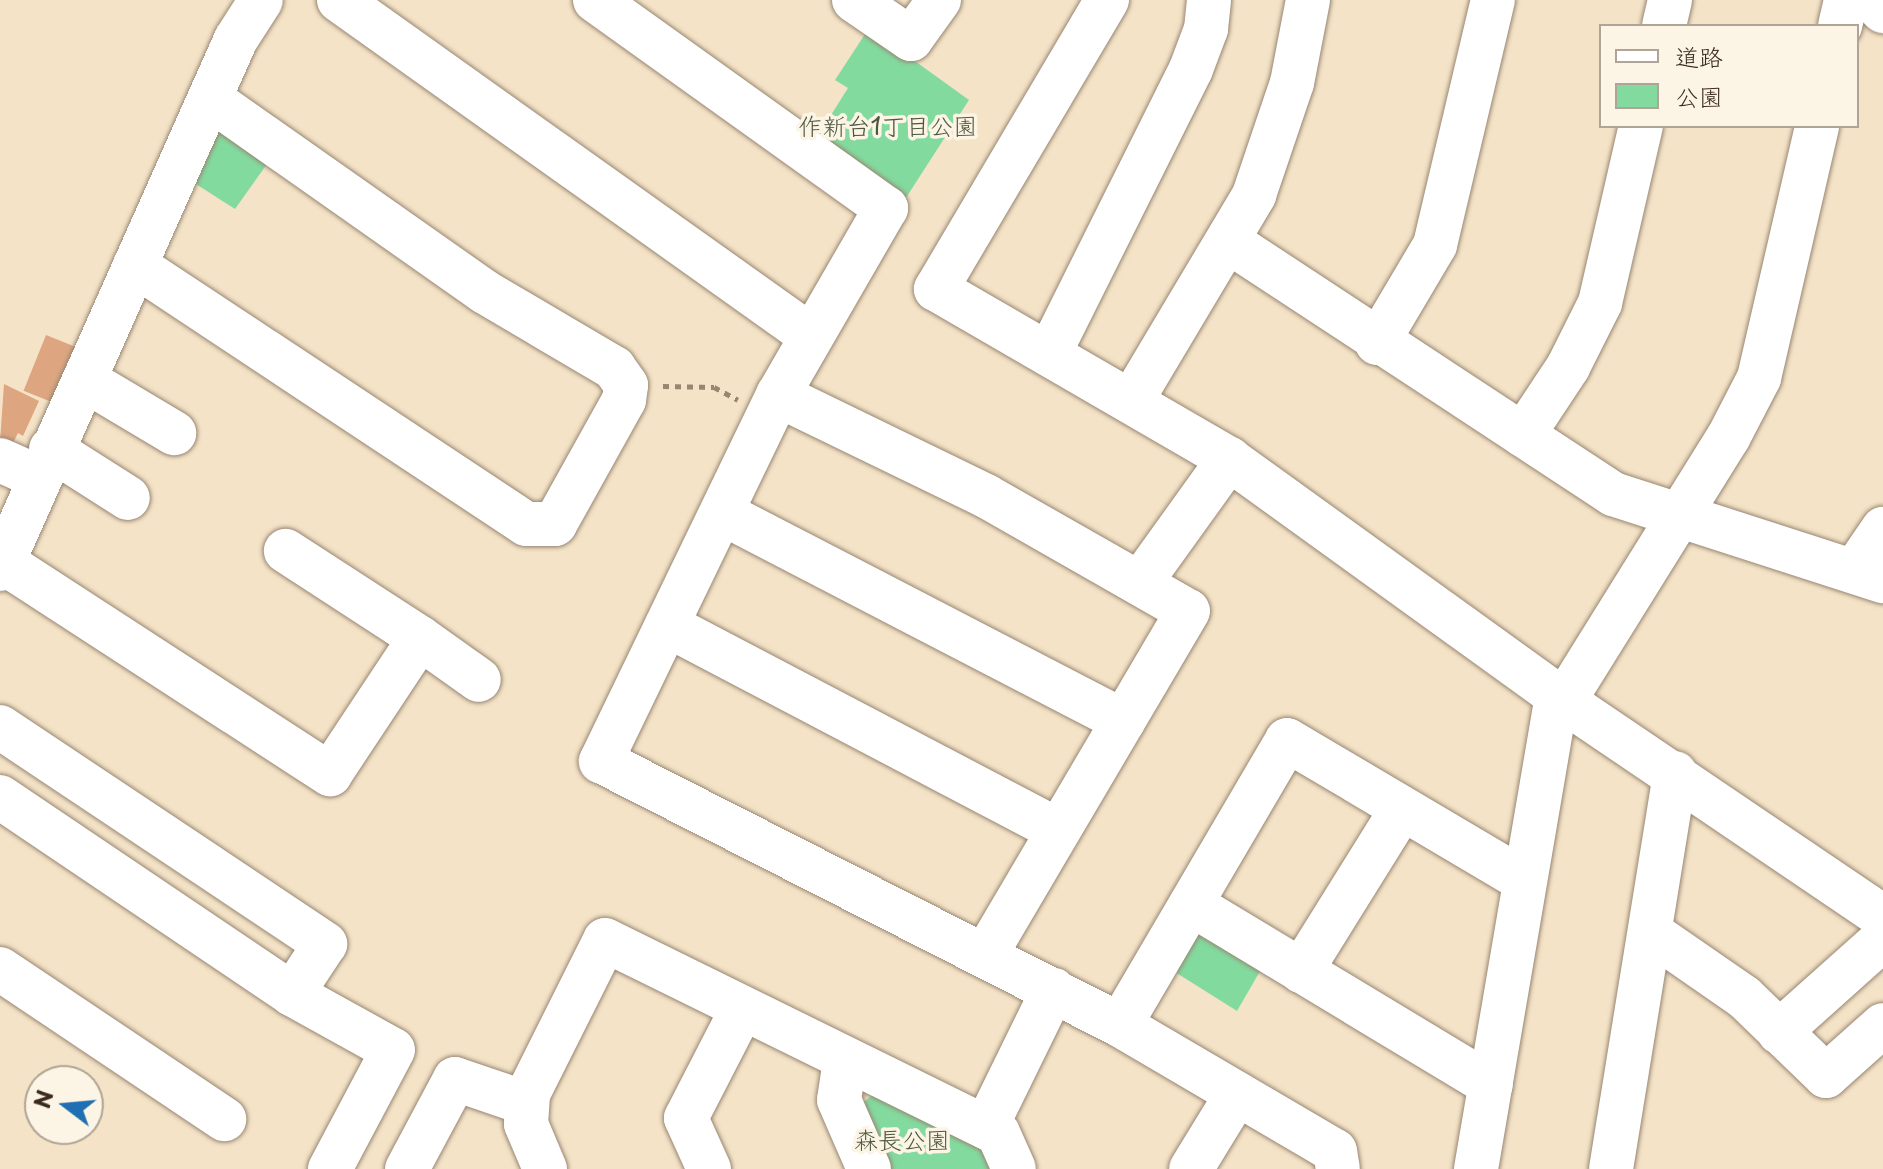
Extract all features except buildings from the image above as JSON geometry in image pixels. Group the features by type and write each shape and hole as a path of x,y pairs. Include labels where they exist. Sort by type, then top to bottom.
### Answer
{"street":[{"path":"261,0 236,39 85,380 30,462 2,566 330,774 420,638"},
{"path":"339,0 811,336"},
{"path":"595,0 886,208 773,405 601,761 986,954 1120,1025 1335,1151 1338,1169"},
{"path":"854,0 911,39 939,0"},
{"path":"1107,0 936,289 1229,459 1560,698 1675,773 1883,917"},
{"path":"1132,400 1228,241 1271,152 1308,0"},
{"path":"1377,343 1435,245 1493,0"},
{"path":"1664,24 1670,0"},
{"path":"1840,24 1846,0"},
{"path":"1872,0 1883,11"},
{"path":"1049,354 1191,69 1206,29 1203,2"},
{"path":"135,265 526,524 542,528 555,524 624,400 626,385 614,368 485,292 210,99"},
{"path":"1523,435 1568,367 1600,303 1641,128"},
{"path":"1476,1169 1522,879 1560,698 1679,517 1759,378 1817,128"},
{"path":"1228,241 1377,343 1613,494 1869,575 1883,529"},
{"path":"85,380 174,433"},
{"path":"773,405 986,496 1188,611 986,954"},
{"path":"1140,583 1229,459"},
{"path":"30,462 128,498"},
{"path":"722,513 1123,721"},
{"path":"286,551 479,680"},
{"path":"667,625 1057,830"},
{"path":"0,727 325,944 292,994"},
{"path":"1120,1025 1287,740 1522,879"},
{"path":"1611,1169 1675,773"},
{"path":"0,797 292,994 393,1050 330,1169"},
{"path":"1301,971 1402,809"},
{"path":"1191,904 1491,1085"},
{"path":"1650,932 1744,997 1826,1076 1883,1025"},
{"path":"1779,1032 1883,939"},
{"path":"545,1169 526,1124 526,1103 605,940 741,1011 998,1133 1014,1169"},
{"path":"0,969 224,1119"},
{"path":"986,1127 1053,990"},
{"path":"709,1169 686,1118 741,1011"},
{"path":"845,1060 839,1100 869,1169"},
{"path":"407,1169 455,1079 526,1103"},
{"path":"1191,1169 1237,1094"}],"path":[{"path":"626,385 714,387 773,405"}],"green space":[{"name":"作新台1丁目公園","path":"869,28 969,100 902,204 816,139 848,88 835,80"},
{"path":"227,124 272,157 235,209 188,179 207,131"},
{"path":"1203,930 1263,966 1237,1011 1167,967 1188,933"},
{"name":"森長公園","path":"874,1094 983,1147 1001,1169 884,1169 856,1108"}]}
